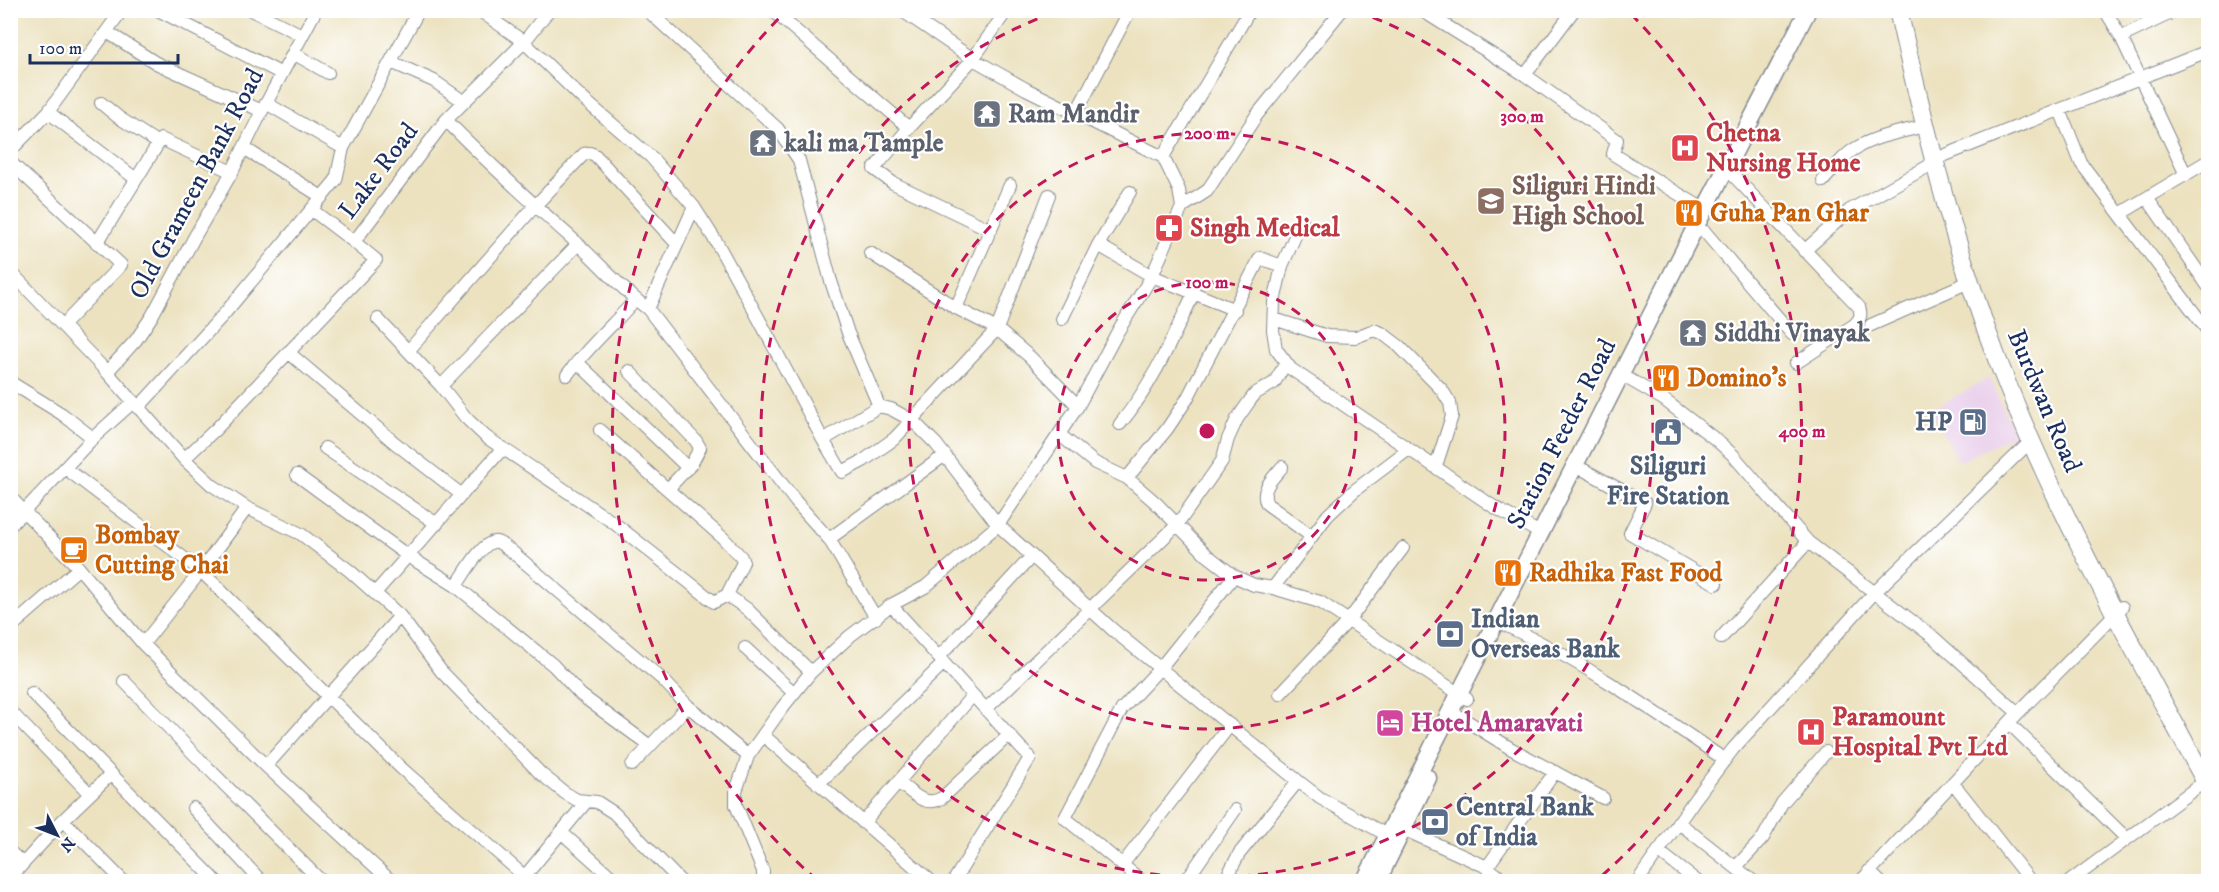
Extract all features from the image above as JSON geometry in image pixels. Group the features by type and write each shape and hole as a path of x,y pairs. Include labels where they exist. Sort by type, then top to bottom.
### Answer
{"main road":[{"name":"Burdwan Road","path":"1898,10 1925,126 2004,352 2119,610"},
{"name":"Burdwan Road","path":"1909,10 1938,160 1969,282 1991,344 2060,504 2208,778"}],"street":[{"path":"10,151 48,112 122,10"},
{"path":"158,10 282,74"},
{"path":"251,10 302,35"},
{"name":"Old Grameen Bank Road","path":"107,372 136,339 152,316 232,172 316,10"},
{"path":"10,526 93,438 136,405 225,313 312,210 338,175 340,156 418,10"},
{"path":"479,10 524,42 582,98 651,157 694,207 717,243 842,472 863,461 894,439 997,329 1050,195"},
{"name":"Lake Road","path":"184,459 217,428 376,260 354,242 446,120 524,42 549,10"},
{"path":"647,10 778,129 799,160 830,278 848,333 879,406"},
{"path":"772,10 909,128"},
{"path":"763,882 763,871 736,805 736,791 748,756 811,672 850,636 891,605 925,587 998,525 1078,406 1118,331 1152,276 1182,207 1179,190 1164,157 1075,115 974,59 901,10"},
{"path":"991,230 893,183 874,169 974,59 1007,10"},
{"path":"1075,115 1130,10"},
{"path":"1164,157 1250,10"},
{"path":"1182,207 1207,191 1256,116 1342,10"},
{"path":"1421,10 1525,75 1617,140 1613,154 1705,210"},
{"path":"1525,75 1574,10"},
{"name":"Station Feeder Road","path":"1364,882 1396,835 1459,716 1463,697 1505,625 1584,470 1625,377 1705,210 1808,10"},
{"name":"Station Feeder Road","path":"1377,882 1396,835 1540,533 1705,232 1819,10"},
{"path":"2105,10 2121,37 2186,175"},
{"path":"2121,37 2177,10"},
{"path":"107,32 156,63 264,107 344,148"},
{"path":"1804,251 1850,210 1938,160 2208,51"},
{"path":"293,53 328,73"},
{"path":"391,62 434,81 463,101"},
{"path":"101,104 158,143"},
{"path":"2060,110 2081,163 2208,331"},
{"path":"48,112 136,180"},
{"path":"446,120 534,207 578,244 635,300 648,309 796,502 829,539 876,618"},
{"path":"1823,181 1851,152 1863,144 1925,126"},
{"path":"97,243 161,139 232,172"},
{"path":"244,148 322,197"},
{"path":"409,350 534,207 584,154 590,153 601,161 677,244"},
{"path":"2120,214 2208,161"},
{"path":"10,162 121,265 63,325"},
{"path":"1734,176 1859,307 1860,319 1854,325 1797,363"},
{"path":"956,308 1010,185"},
{"path":"1062,318 1098,245 1130,192"},
{"path":"2147,198 2208,286"},
{"path":"648,309 694,207"},
{"path":"312,210 354,242"},
{"path":"1302,220 1282,266 1274,302 1276,349 1290,369 1494,507 1540,533"},
{"path":"1705,232 1792,333"},
{"path":"441,386 578,244"},
{"path":"1098,245 1152,276 1235,310"},
{"path":"870,253 956,308 997,329 1030,357 1078,406"},
{"path":"1127,478 1167,429 1187,399 1260,258 1282,266"},
{"path":"10,271 107,372 184,459 212,484 247,508 301,534 320,547 375,593 400,616 441,672 541,774 577,800 597,802 614,813 681,882"},
{"path":"1871,325 1969,282"},
{"path":"1120,424 1137,403 1157,370 1194,293"},
{"path":"567,375 635,300"},
{"path":"378,319 409,350 466,418 486,436 614,523 714,602 727,595 743,562 741,557 600,429"},
{"path":"1274,319 1328,336 1356,337 1374,330 1399,346 1442,390 1450,403 1452,416 1436,466"},
{"path":"288,352 395,443 462,495"},
{"path":"577,362 688,468"},
{"path":"986,709 1177,525 1222,461 1237,419 1256,393 1274,383 1286,363"},
{"path":"629,371 696,441 700,448 688,468 668,489"},
{"path":"1625,377 1663,399 1733,455 1808,542 1933,637 2018,712"},
{"path":"10,382 62,414 93,438"},
{"path":"823,440 879,406 891,408 913,421 945,455 998,525 1090,609 1298,781 1320,798 1396,835 1487,867 1506,882"},
{"path":"1060,435 1095,463 1127,478 1155,502 1207,555 1234,576 1254,585 1273,588 1320,602 1463,697"},
{"path":"1637,882 1678,822 1725,760 1874,593 2031,441"},
{"path":"325,448 437,524"},
{"path":"375,593 503,448"},
{"path":"1273,588 1328,515 1354,490 1409,449"},
{"path":"829,539 945,455"},
{"path":"1282,467 1267,486 1264,499 1267,504 1311,536"},
{"path":"65,468 201,571 401,768 528,879 561,832 587,801"},
{"path":"1584,470 1646,503 1630,533 1716,584"},
{"path":"297,475 408,556 456,586 553,665 581,695 650,746"},
{"path":"10,497 79,568 142,644 266,766 392,882"},
{"path":"142,644 201,571 247,508"},
{"path":"456,586 481,550 488,543 498,542 628,650 663,680 688,706 748,756"},
{"path":"1721,638 1808,542"},
{"path":"1280,694 1349,620 1403,548"},
{"path":"818,784 941,660 1032,556"},
{"path":"10,628 79,568"},
{"path":"1143,882 1065,818 1122,709 1161,667 1234,576"},
{"path":"727,595 762,623 811,672"},
{"path":"891,605 1030,758 953,882"},
{"path":"1860,882 2018,712 2119,610"},
{"path":"266,766 400,616"},
{"path":"1505,625 1548,645 1610,682 1725,760"},
{"path":"745,648 794,693"},
{"path":"124,681 322,882"},
{"path":"32,693 217,882"},
{"path":"863,823 973,695"},
{"path":"632,765 688,706"},
{"path":"10,711 90,794"},
{"path":"1459,716 1510,748 1604,798"},
{"path":"2009,723 2126,838"},
{"path":"1122,865 1230,725"},
{"path":"763,735 932,882"},
{"path":"899,783 927,802 935,803 1009,735"},
{"path":"1736,867 1763,838 1782,803 1826,752"},
{"path":"1487,867 1555,772"},
{"path":"18,874 63,820 111,774"},
{"path":"2069,882 2208,778"},
{"path":"1224,882 1239,854 1298,781"},
{"path":"1953,783 2031,882"},
{"path":"193,808 262,882"},
{"path":"1185,882 1235,810"},
{"path":"63,820 124,882"},
{"path":"1678,822 1754,882"},
{"path":"561,832 617,882"},
{"path":"1658,851 1698,882"},
{"path":"10,852 18,874"},
{"path":"1869,871 1880,882"}],"shaded area":[{"name":"HP","path":"1989,378 2015,434 1959,462 1931,410"}],"place":[{"name":"Ram Mandir","path":"987,114"},
{"name":"kali ma Tample","path":"763,143"},
{"name":"Chetna Nursing Home","path":"1685,148"},
{"name":"Siliguri Hindi High School","path":"1491,201"},
{"name":"Guha Pan Ghar","path":"1689,213"},
{"name":"Singh Medical","path":"1169,228"},
{"name":"Siddhi Vinayak","path":"1693,333"},
{"name":"Domino's","path":"1666,378"},
{"name":"HP","path":"1973,422"},
{"name":"Siliguri Fire Station","path":"1668,432"},
{"name":"Bombay Cutting Chai","path":"74,550"},
{"name":"Radhika Fast Food","path":"1508,573"},
{"name":"Indian Overseas Bank","path":"1450,634"},
{"name":"Hotel Amaravati","path":"1390,723"},
{"name":"Paramount Hospital Pvt Ltd","path":"1811,732"},
{"name":"Central Bank of India","path":"1435,822"}]}
